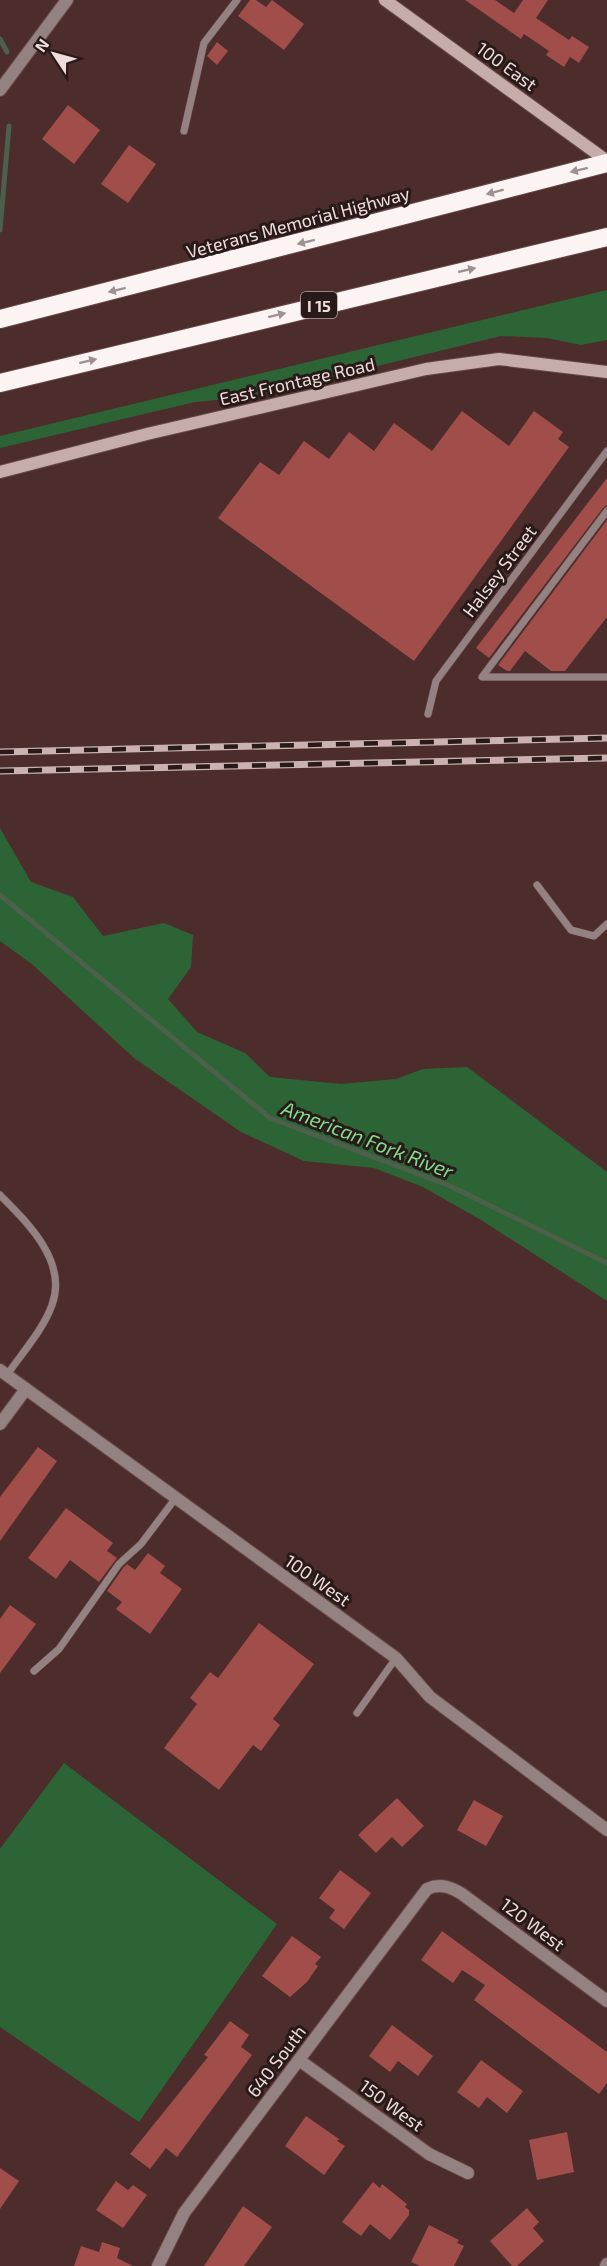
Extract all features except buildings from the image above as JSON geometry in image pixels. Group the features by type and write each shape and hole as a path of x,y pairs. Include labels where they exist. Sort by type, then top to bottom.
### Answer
{"highway":[{"name":"Veterans Memorial Highway","path":"0,319 607,162"},
{"name":"I 15","path":"0,383 607,237"}],"street":[{"path":"0,90 67,0"},
{"name":"100 East","path":"385,0 607,162"},
{"name":"East Frontage Road","path":"0,472 147,434 426,369 499,359 607,372"},
{"name":"100 West","path":"4,1372 175,1499 396,1658 430,1697 607,1830"},
{"path":"0,1424 26,1389"},
{"name":"120 West","path":"434,1886 450,1886 607,2001"},
{"name":"640 South","path":"158,2266 184,2213 418,1900 427,1889 434,1886"},
{"name":"150 West","path":"299,2060 429,2154 468,2173"}],"lane":[{"path":"184,131 204,43 237,0"},
{"name":"Halsey Street","path":"428,714 436,681 607,451"},
{"path":"607,511 482,677 607,677"},
{"path":"537,885 571,930 594,936 607,924"},
{"path":"0,1195 32,1228 49,1254 55,1277 53,1304 4,1372"},
{"path":"34,1671 59,1649 119,1564 141,1544 175,1499"},
{"path":"357,1713 396,1658"}],"green space":[{"path":"607,290 607,340 581,345 547,338 501,336 250,397 195,402 0,448 0,436"},
{"path":"0,828 31,882 73,897 103,936 164,923 193,935 191,967 168,999 197,1032 245,1053 270,1077 341,1084 396,1079 423,1069 467,1067 607,1172 607,1301 481,1220 423,1187 374,1168 304,1161 241,1132 134,1058 33,965 0,941"},
{"path":"64,1763 277,1924 139,2122 0,2027 0,1849"}],"waterway":[{"name":"American Fork River","path":"0,39 7,52"},
{"name":"American Fork River","path":"0,230 9,126"},
{"name":"American Fork River","path":"0,895 270,1118 450,1186 607,1263"}],"railway":[{"path":"0,752 607,738"},
{"path":"0,771 607,758"}]}
